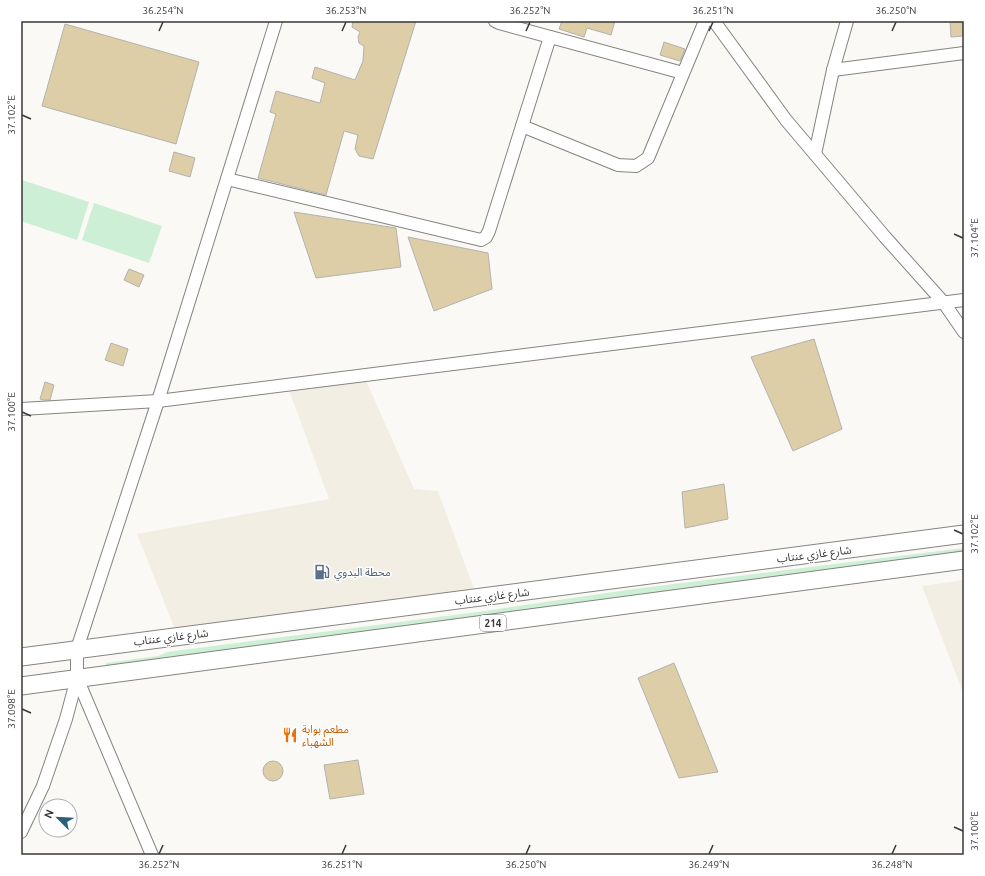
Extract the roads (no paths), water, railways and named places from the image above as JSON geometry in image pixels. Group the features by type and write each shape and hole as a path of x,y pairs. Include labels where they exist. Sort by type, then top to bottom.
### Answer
{"highway":[{"name":"شارع غازي عنتاب","path":"21,657 964,534"},
{"name":"214","path":"21,686 964,560"}],"street":[{"path":"21,832 43,786 66,719 77,678 77,649 158,401 276,21"},
{"path":"495,21 683,73"},
{"path":"522,126 618,165 636,166 648,158 705,21"},
{"path":"714,21 786,120 885,237 944,303 964,332"},
{"path":"815,154 833,70 847,21"},
{"path":"227,179 480,240 486,237 489,231 550,37"},
{"path":"833,70 964,53"},
{"path":"21,409 158,401 964,300"},
{"path":"77,678 152,855"}],"place":[{"name":"محطة البدوي","path":"322,572"},
{"name":"مطعم بوابة الشهباء","path":"290,735"}]}
